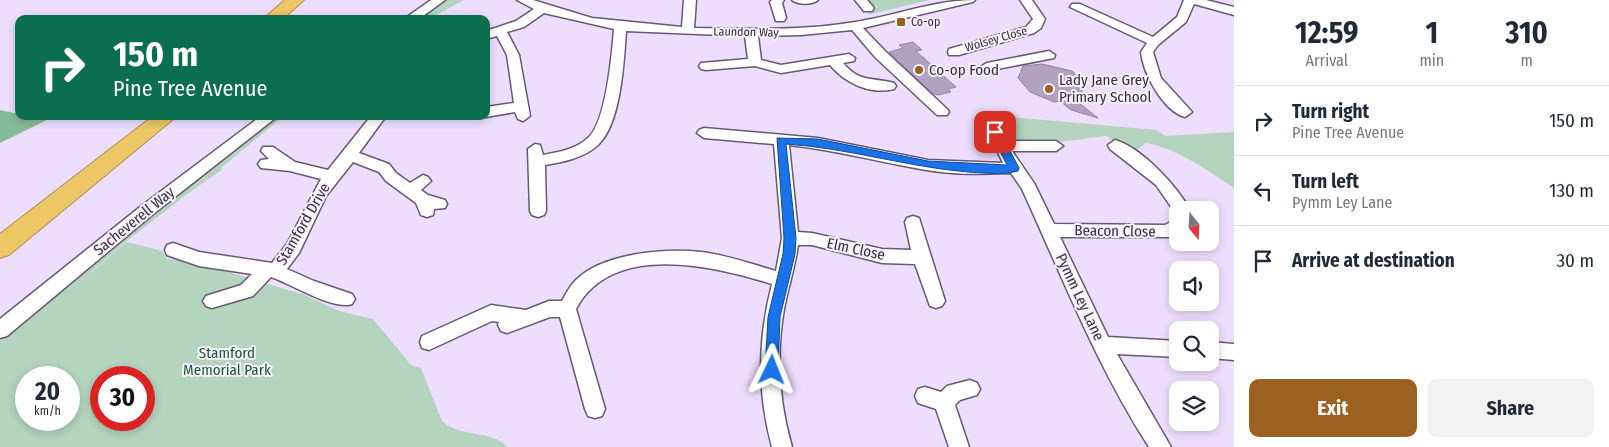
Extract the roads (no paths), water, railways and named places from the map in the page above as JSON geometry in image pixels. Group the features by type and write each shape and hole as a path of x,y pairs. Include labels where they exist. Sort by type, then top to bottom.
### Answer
{"highway":[{"path":"277,15 295,0"},
{"path":"294,15 311,0"},
{"path":"0,230 142,120"},
{"path":"0,248 162,120"}],"street":[{"path":"416,15 440,0"},
{"name":"Laundon Way","path":"523,0 541,9 578,20 620,27 751,33 782,33 855,26 969,0"},
{"path":"688,31 690,0"},
{"path":"778,0 776,2 780,18"},
{"path":"798,0 812,0"},
{"name":"Wolsey Close","path":"954,52 1006,38 1030,30 1037,25 1039,19 1034,9 1026,0"},
{"path":"1174,107 1150,72 1147,52 1154,42 1182,19 1191,0 1234,11"},
{"path":"1077,5 1154,42"},
{"path":"490,34 520,24 541,9"},
{"path":"855,26 880,54 942,112"},
{"path":"538,211 538,162 562,157 581,150 597,139 604,123 611,93 620,27"},
{"path":"490,112 522,112 513,55 501,32"},
{"path":"751,33 755,62"},
{"path":"1006,38 1026,56"},
{"path":"987,67 1006,64 1014,59 1026,56 1049,55"},
{"path":"706,66 755,62 781,69 848,58"},
{"path":"834,61 847,78 864,84 889,86"},
{"name":"Pymm Ley Lane","path":"989,118 1001,146 1014,168 1029,187 1102,345 1139,414 1161,447"},
{"name":"Sacheverell Way","path":"0,330 146,211 266,120"},
{"name":"Stamford Drive","path":"272,270 292,248 319,194 331,176 350,156 376,120"},
{"path":"479,125 483,120"},
{"path":"704,134 818,143 928,165 980,169 1014,168"},
{"path":"781,140 790,238 789,254 774,317 772,370 776,427 782,447"},
{"path":"1115,145 1144,164 1176,196 1178,201"},
{"path":"1001,146 1056,146"},
{"path":"350,156 384,168 391,177 429,205"},
{"path":"267,158 331,176"},
{"path":"1158,178 1175,175"},
{"path":"409,191 423,180"},
{"path":"914,222 921,257 936,301"},
{"name":"Beacon Close","path":"1050,230 1169,231"},
{"name":"Elm Close","path":"790,238 812,239 882,256 921,257"},
{"name":"Stamford Drive","path":"173,250 221,263 272,270 309,287 346,299"},
{"path":"595,409 567,309 573,296 593,276 610,268 669,258 700,259 732,265 782,280"},
{"path":"212,301 247,291 272,270"},
{"path":"429,342 491,313 521,309 567,309"},
{"path":"506,325 521,309"},
{"path":"1102,345 1169,349"},
{"path":"1219,351 1234,352"},
{"path":"959,447 934,399 970,389"}],"place":[{"name":"Co-op","path":"901,22"},
{"name":"Co-op Food","path":"919,70"},
{"name":"Lady Jane Grey Primary School","path":"1049,89"}],"park label":[{"name":"Stamford Memorial Park","path":"227,362"}]}
